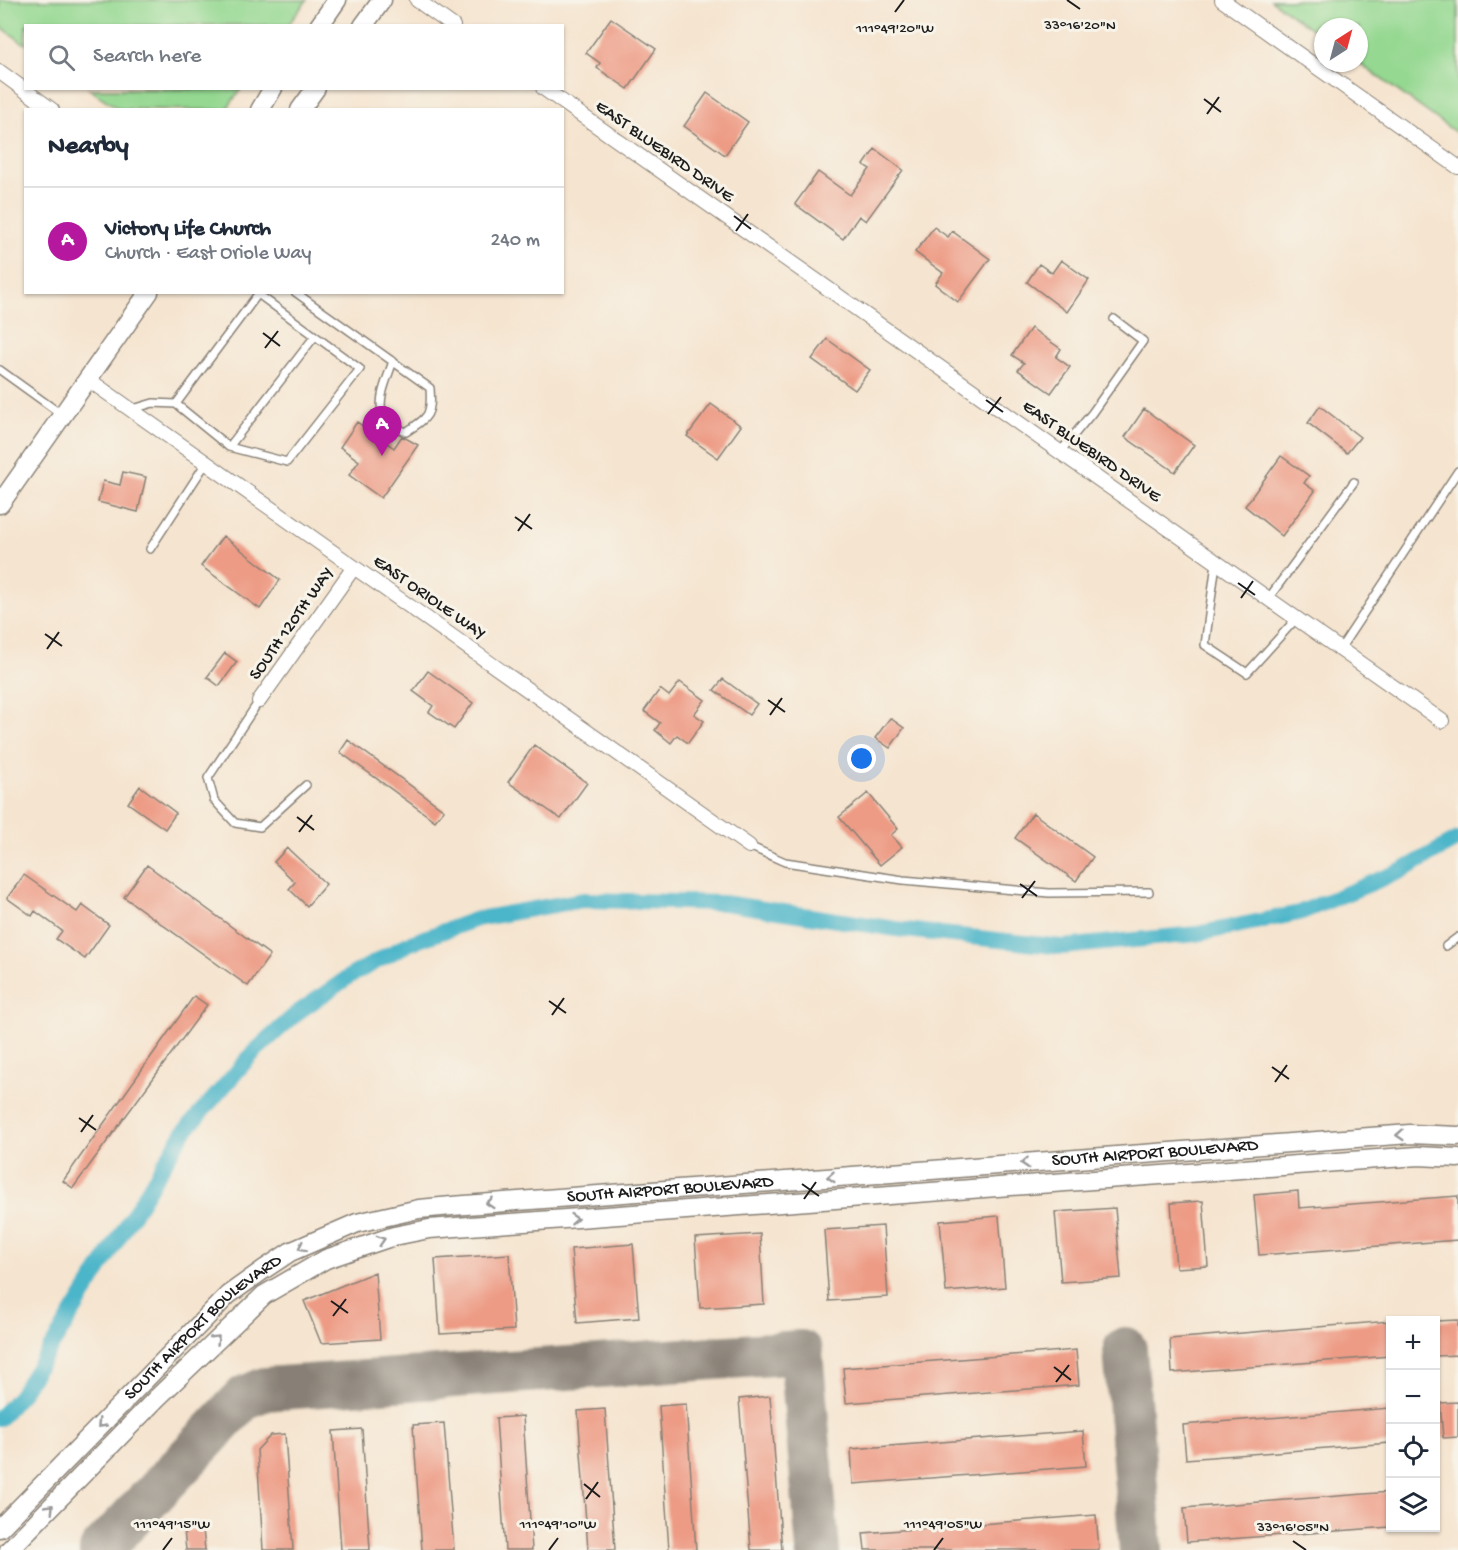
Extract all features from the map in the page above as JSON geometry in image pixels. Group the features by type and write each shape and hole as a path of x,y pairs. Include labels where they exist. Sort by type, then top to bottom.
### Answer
{"street":[{"path":"320,24 337,0"},
{"path":"364,24 382,0"},
{"path":"417,0 450,24"},
{"path":"1222,0 1458,167"},
{"path":"0,72 24,90"},
{"path":"25,90 49,108"},
{"path":"261,108 272,90"},
{"path":"301,108 315,90"},
{"name":"EAST BLUEBIRD DRIVE","path":"546,90 1442,721"},
{"path":"0,504 148,294"},
{"name":"EAST ORIOLE WAY","path":"88,380 133,409 206,463 749,846"},
{"name":"SOUTH 120TH WAY","path":"259,701 354,567"},
{"name":"SOUTH AIRPORT BOULEVARD","path":"0,1528 228,1295 263,1270 324,1236 387,1215 452,1206 1230,1147 1410,1134 1458,1136"},
{"path":"1230,1147 1231,1170"},
{"name":"SOUTH AIRPORT BOULEVARD","path":"9,1550 243,1313 290,1277 359,1246 417,1231 1418,1156 1458,1158"},
{"path":"171,1352 186,1369"}],"lane":[{"path":"133,409 153,403 176,404 229,447 287,462 360,369 258,294 176,404"},
{"path":"298,294 393,361 430,388 432,408 425,420 406,432 393,426 381,413 380,401 393,361"},
{"path":"1060,452 1092,414 1143,341 1114,319"},
{"path":"229,447 315,336"},
{"path":"0,370 63,415"},
{"path":"150,549 206,463"},
{"path":"1340,649 1458,471"},
{"path":"1268,599 1354,482"},
{"path":"1216,562 1205,645 1246,674 1296,619"},
{"path":"259,701 208,778 214,800 235,823 260,827 306,785"},
{"path":"749,846 784,862 903,880 1049,893 1149,892"},
{"path":"1446,946 1458,937"}],"green space":[{"path":"0,0 307,0 289,24 24,24 24,43 0,26"},
{"path":"1271,0 1458,0 1458,134 1368,69 1368,18 1314,18 1314,31"},
{"path":"90,90 240,90 227,108 118,108"}],"building":[{"path":"611,18 656,49 628,89 597,68 600,63 586,53"},
{"path":"707,93 748,122 725,155 684,126"},
{"path":"875,149 903,170 866,221 859,216 843,239 795,204 818,172 850,195 870,169 864,165"},
{"path":"934,227 948,237 952,231 990,259 958,302 935,284 943,273 915,252"},
{"path":"1061,260 1089,280 1067,312 1027,282 1039,264 1052,273"},
{"path":"1031,328 1061,349 1056,357 1070,367 1051,393 1018,370 1024,363 1012,355"},
{"path":"827,339 870,370 855,390 812,359"},
{"path":"711,404 741,426 718,458 687,436"},
{"path":"1320,406 1360,437 1347,453 1308,423"},
{"path":"1144,409 1194,445 1175,472 1125,437"},
{"path":"357,422 394,448 402,436 418,445 381,498 349,475 359,461 340,447"},
{"path":"1281,456 1309,476 1304,483 1315,491 1282,536 1245,506"},
{"path":"123,472 146,477 138,512 98,502 103,481 120,485"},
{"path":"223,536 280,580 260,609 201,566"},
{"path":"225,653 237,662 219,686 207,677"},
{"path":"428,671 473,703 454,729 429,712 433,706 413,691"},
{"path":"723,679 757,704 749,715 714,690"},
{"path":"680,682 705,700 694,714 704,721 688,743 677,735 671,743 655,730 660,723 644,711 660,689 669,696"},
{"path":"890,718 904,728 890,748 875,738"},
{"path":"348,740 444,810 435,821 340,752"},
{"path":"534,745 587,783 561,819 508,782"},
{"path":"140,786 176,813 165,829 128,803"},
{"path":"868,793 898,829 891,835 902,847 880,865 839,817"},
{"path":"1033,813 1093,857 1076,881 1015,838"},
{"path":"287,848 326,884 307,906 289,889 295,882 274,862"},
{"path":"147,865 270,955 248,986 124,897"},
{"path":"24,875 77,912 82,905 109,925 85,959 56,939 62,931 35,911 32,916 7,898"},
{"path":"194,996 207,1005 73,1188 63,1181"},
{"path":"1298,1191 1299,1208 1458,1196 1458,1240 1259,1255 1254,1195"},
{"path":"1203,1201 1208,1266 1176,1268 1171,1203"},
{"path":"1115,1208 1121,1278 1061,1282 1055,1212"},
{"path":"999,1216 1005,1287 946,1292 940,1221"},
{"path":"883,1226 888,1297 829,1301 824,1230"},
{"path":"760,1234 764,1304 700,1308 695,1238"},
{"path":"633,1244 639,1318 577,1323 571,1249"},
{"path":"509,1254 514,1330 440,1334 435,1259"},
{"path":"375,1272 380,1339 321,1343 304,1301"},
{"path":"1458,1320 1458,1355 1440,1356 1440,1321"},
{"path":"1386,1321 1386,1356 1172,1373 1170,1339"},
{"path":"1076,1350 1079,1385 846,1403 843,1368"},
{"path":"770,1396 782,1550 751,1550 739,1399"},
{"path":"1458,1402 1458,1437 1443,1438 1440,1403"},
{"path":"686,1404 696,1550 669,1550 659,1406"},
{"path":"1386,1408 1386,1443 1186,1459 1183,1425"},
{"path":"605,1409 615,1550 588,1550 578,1411"},
{"path":"523,1416 532,1550 505,1550 496,1418"},
{"path":"444,1423 454,1550 422,1550 413,1425"},
{"path":"362,1429 370,1550 341,1550 333,1431"},
{"path":"1083,1431 1086,1466 853,1484 851,1449"},
{"path":"285,1434 293,1550 263,1550 257,1450 271,1435"},
{"path":"1386,1492 1386,1527 1187,1542 1184,1508"},
{"path":"1096,1515 1099,1550 865,1550 863,1533"},
{"path":"203,1529 205,1550 186,1550 184,1530"}],"waterway":[{"path":"0,1418 20,1395 64,1327 183,1133 254,1052 297,1013 350,976 408,944 477,919 583,900 724,903 896,929 1062,947 1197,934 1299,913 1401,871 1458,839"}],"taxiway":[{"path":"1125,1349 1141,1550"},
{"path":"101,1550 244,1398 265,1389 801,1352 818,1550"}],"place":[{"name":"Victory Life Church","path":"382,456"}]}
